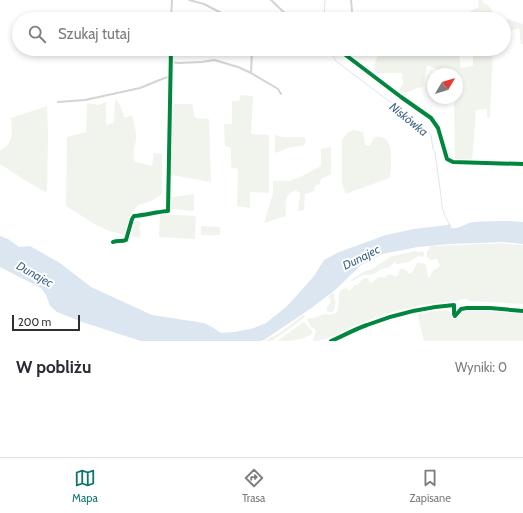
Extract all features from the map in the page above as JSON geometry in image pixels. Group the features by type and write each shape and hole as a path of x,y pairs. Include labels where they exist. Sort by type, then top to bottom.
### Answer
{"street":[{"path":"171,12 172,0"},
{"path":"189,0 204,4 219,12"},
{"path":"271,0 284,12"},
{"path":"351,0 352,11"},
{"path":"112,242 126,240 134,216 168,211 171,56"},
{"path":"252,56 252,73"},
{"path":"346,56 431,118 438,128 447,159 453,162 523,164"},
{"path":"171,62 202,62 214,60 252,73 278,89 281,94"},
{"path":"58,102 85,100 140,88 171,76"}],"shaded area":[{"path":"478,0 482,0 484,4 490,7 492,12 470,12 479,7"},
{"path":"511,20 523,24 523,44 521,44 519,28 511,31"},
{"path":"378,56 459,56 461,68 434,68 427,65 423,87 406,93 400,91 403,83 402,73 378,73 375,72"},
{"path":"473,56 493,56 490,117 487,118 487,109 476,110 472,160 455,160 454,104 463,104 463,68 461,68 473,66"},
{"path":"241,95 253,96 251,134 269,135 269,193 250,192 250,208 237,206 238,169 231,167 231,148 225,146 224,124 232,124 232,101 239,101"},
{"path":"115,99 120,105 124,118 132,115 136,134 134,152 135,162 152,166 154,153 162,154 162,194 151,201 138,205 133,212 125,235 109,231 96,225 66,206 67,137 86,132 87,103 99,105 106,102 106,125 114,123"},
{"path":"172,104 192,104 195,118 209,119 211,182 171,175"},
{"path":"47,106 47,193 0,164 0,151 5,148 10,141 12,133 11,118"},
{"path":"354,130 363,132 365,145 370,146 374,137 379,136 387,140 391,153 391,170 389,178 346,194 342,184 342,140 348,132"},
{"path":"275,135 283,137 304,137 306,141 303,146 291,147 275,153"},
{"path":"331,147 331,174 321,179 320,184 315,186 314,191 305,194 304,210 298,211 300,193 295,190 291,192 287,198 286,216 264,223 273,193 273,181 289,181 321,166 321,149"},
{"path":"194,194 194,211 171,209 171,197"},
{"path":"160,214 196,216 195,239 159,237"},
{"path":"134,221 141,222 139,230 141,231 140,238 132,236"},
{"path":"201,226 220,227 220,235 201,235"},
{"path":"502,243 523,245 523,304 468,301 467,299 462,299 421,305 379,316 329,338 313,341 316,330 311,327 307,320 309,318 314,318 324,314 330,315 336,313 338,310 339,293 341,290 346,288 350,291 354,285 358,285 365,278 372,283 378,277 385,278 386,276 393,275 396,277 400,269 410,274 417,263 423,263 426,265 428,277 430,278 432,272 440,266 437,259 431,260 427,257 427,250 429,250 429,247 431,246"},
{"path":"422,251 424,256 418,256 411,261 403,263 397,264 394,262 390,267 379,270 376,273 364,275 352,281 351,280 392,256"},
{"path":"333,293 335,307 332,312 329,312 327,311 327,307 331,300 328,297"},
{"path":"464,308 498,309 523,312 523,341 424,341 417,314 447,310 455,317"},
{"path":"303,315 305,316 303,319 272,341 264,341 281,332"},
{"path":"304,322 312,331 312,334 290,341 277,341"}],"water":[{"name":"Dunajec","path":"474,222 523,222 523,244 503,242 450,244 418,247 382,254 361,265 334,291 310,309 264,340 260,341 141,341 82,322 57,312 50,306 46,295 41,288 0,267 0,236 8,239 19,247 30,246 60,263 91,287 152,315 204,323 221,333 235,332 254,328 266,323 286,307 298,294 314,276 324,260 339,252 386,235 414,229 450,224 450,228 453,228"}],"waterway":[{"name":"Niskówka","path":"324,12 325,0"},
{"name":"Niskówka","path":"333,56 336,61 427,130 431,135 433,149 435,152 442,208 444,215 452,229"}],"cycle path":[{"path":"113,242 126,240 134,216 168,211 171,56"},
{"path":"347,56 431,118 438,128 447,159 453,162 523,164"},
{"path":"331,341 362,327 388,318 432,307 454,305 455,316 461,309 467,308 490,308 523,311"}]}
